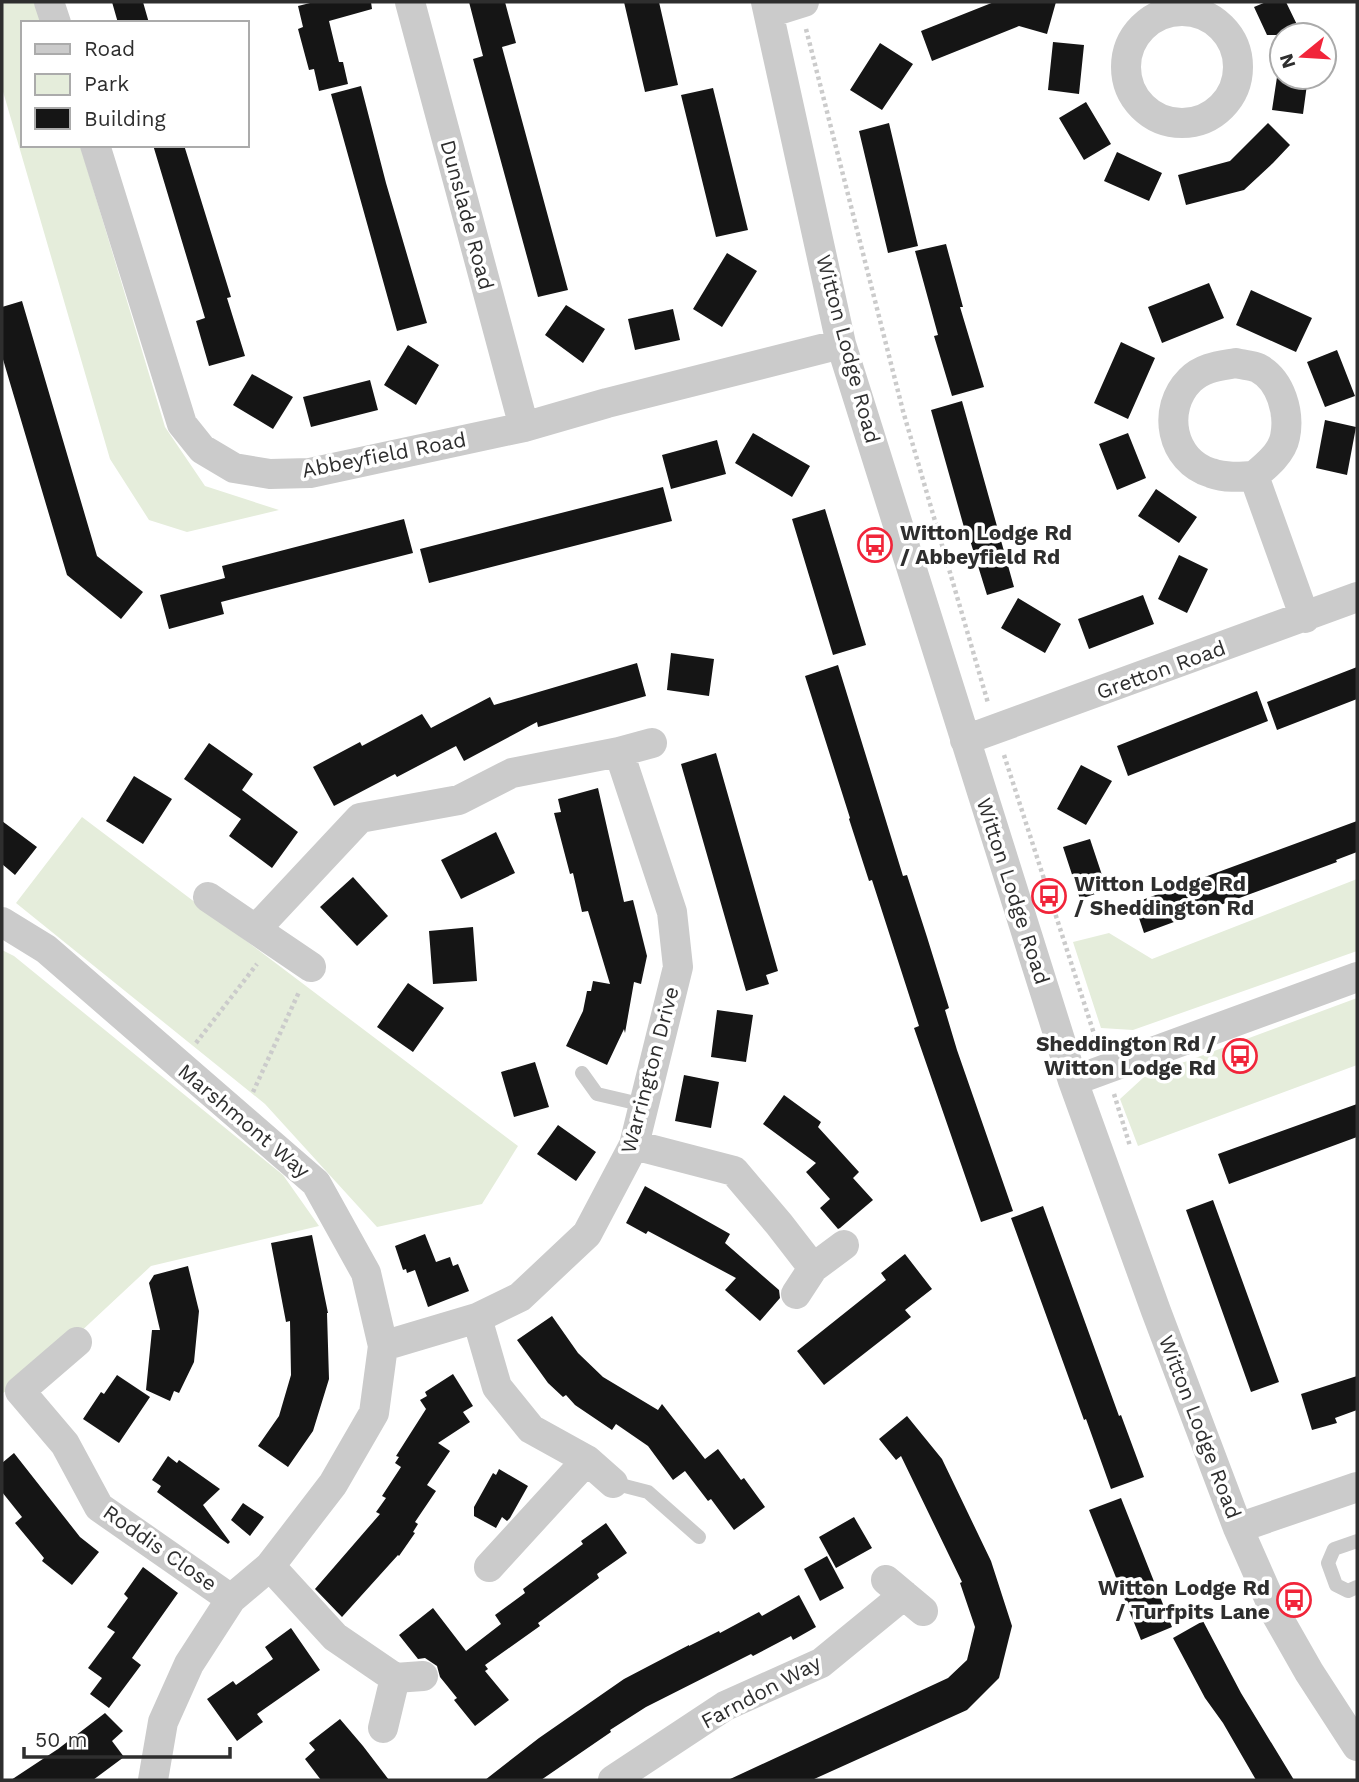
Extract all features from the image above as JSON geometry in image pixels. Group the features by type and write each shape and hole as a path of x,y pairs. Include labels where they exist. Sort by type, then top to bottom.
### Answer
{"street":[{"path":"49,2 55,21"},
{"name":"Dunslade Road","path":"410,2 524,427"},
{"path":"767,8 802,2"},
{"name":"Witton Lodge Road","path":"767,8 841,344 1073,1081 1238,1528 1276,1614 1309,1672 1357,1746"},
{"name":"Abbeyfield Road","path":"95,147 182,424 202,449 234,468 270,474 310,472 524,427 607,403 841,344"},
{"path":"1254,476 1305,618"},
{"name":"Gretton Road","path":"965,740 1357,597"},
{"path":"265,935 360,818 459,800 512,773 652,743"},
{"name":"Warrington Drive","path":"383,1346 477,1318 520,1297 587,1234 634,1145 678,967 672,912 619,752"},
{"path":"208,897 311,967"},
{"name":"Marshmont Way","path":"2,922 46,949 316,1182 366,1273 383,1346 374,1413 333,1484 270,1566 231,1599 189,1664 163,1723 153,1780"},
{"path":"1073,1081 1357,977"},
{"path":"634,1145 734,1171 813,1268"},
{"path":"796,1294 813,1268 844,1245"},
{"path":"477,1318 497,1387 531,1430 587,1460 614,1483"},
{"name":"Roddis Close","path":"78,1342 12,1399 65,1444 99,1507 231,1599"},
{"path":"489,1567 587,1460"},
{"path":"1238,1528 1357,1487"},
{"path":"270,1566 335,1637 409,1677 383,1728"},
{"name":"Farndon Way","path":"612,1780 725,1706 821,1662 904,1595"}],"lane":[{"path":"582,1073 597,1094 644,1105"},
{"path":"614,1483 648,1492 699,1537"},
{"path":"1357,1541 1334,1549 1328,1563 1336,1585 1348,1591 1357,1587"}],"path":[{"path":"802,2 903,411 996,729 1132,1154"},
{"path":"179,1065 265,935"},
{"path":"241,1118 311,967"}],"green space":[{"path":"2,2 37,2 42,21 21,21 21,147 81,147 165,427 205,486 279,510 187,532 149,520 110,459 2,88"},
{"path":"82,817 518,1146 482,1204 377,1227 265,1104 16,903"},
{"path":"1357,879 1357,951 1133,1030 1101,1028 1073,942 1109,933 1152,959"},
{"path":"2,950 14,956 283,1175 319,1226 151,1266 76,1336 2,1394"},
{"path":"1357,998 1357,1065 1138,1146 1120,1099 1144,1077"}],"building":[{"path":"112,2 143,2 148,21 117,21"},
{"path":"314,2 371,2 372,9 329,21 339,62 343,62 348,84 319,91 314,69 309,70 298,29 303,27 298,6"},
{"path":"469,2 505,2 516,43 502,47 568,290 538,297 473,59 483,56"},
{"path":"624,2 659,2 678,85 645,92"},
{"path":"994,2 1056,2 1047,34 1019,26 932,61 921,31"},
{"path":"1266,2 1286,2 1295,21 1268,21 1267,35 1254,7"},
{"path":"1053,42 1084,45 1079,94 1048,90"},
{"path":"880,43 913,64 882,110 850,90"},
{"path":"361,86 427,323 397,331 331,94"},
{"path":"713,88 748,230 716,237 681,95"},
{"path":"1275,91 1306,91 1303,114 1272,110"},
{"path":"1086,102 1111,144 1084,160 1059,118"},
{"path":"889,123 918,246 888,253 859,131"},
{"path":"1268,123 1290,145 1273,163 1244,190 1186,205 1178,175 1230,161"},
{"path":"154,147 185,147 231,297 227,298 245,356 209,366 196,321 205,318"},
{"path":"1117,152 1162,173 1149,201 1104,181"},
{"path":"946,244 963,307 960,307 984,387 952,396 934,336 938,335 915,251"},
{"path":"727,253 757,271 722,327 693,309"},
{"path":"1209,283 1224,318 1162,343 1148,307"},
{"path":"1251,290 1312,318 1296,352 1236,325"},
{"path":"22,301 97,556 143,592 121,619 67,575 2,356 2,307"},
{"path":"566,305 605,329 583,363 545,335"},
{"path":"673,309 680,340 635,350 628,319"},
{"path":"1121,342 1155,358 1128,419 1094,403"},
{"path":"408,345 439,365 416,405 384,385"},
{"path":"1337,350 1355,396 1325,407 1307,362"},
{"path":"252,374 293,397 273,429 233,405"},
{"path":"370,380 378,410 311,427 303,397"},
{"path":"962,401 1014,587 987,595 969,537 967,538 931,410"},
{"path":"1325,420 1356,427 1347,475 1316,468"},
{"path":"753,433 810,466 792,497 735,463"},
{"path":"1128,433 1146,478 1117,490 1099,444"},
{"path":"717,440 726,474 671,489 662,455"},
{"path":"663,487 672,521 429,583 420,549"},
{"path":"1156,489 1197,517 1179,543 1138,516"},
{"path":"825,509 866,645 833,655 792,519"},
{"path":"404,519 413,553 221,602 224,614 169,629 160,595 225,578 222,566"},
{"path":"1179,555 1208,569 1187,613 1158,599"},
{"path":"1143,595 1154,624 1089,649 1078,619"},
{"path":"1018,598 1061,624 1045,653 1001,628"},
{"path":"671,653 714,659 709,696 667,690"},
{"path":"637,663 646,696 538,727 537,722 464,761 456,746 334,806 313,767 360,742 362,746 422,714 431,728 490,697 494,705"},
{"path":"838,665 903,876 907,875 949,1008 945,1010 957,1050 1013,1211 981,1222 914,1028 919,1026 872,880 869,881 805,676"},
{"path":"1357,667 1357,699 1277,730 1267,702"},
{"path":"1257,691 1268,721 1128,776 1117,746"},
{"path":"209,743 253,774 242,790 298,832 272,868 229,836 241,819 184,779"},
{"path":"716,753 778,971 766,975 769,984 746,991 681,764"},
{"path":"1081,765 1112,781 1086,825 1057,809"},
{"path":"134,776 172,799 143,844 106,821"},
{"path":"598,788 624,902 633,900 647,956 641,984 634,982 625,1033 624,1029 607,1065 566,1046 583,1011 587,991 591,991 593,981 610,984 588,911 582,912 554,813 561,812 558,799"},
{"path":"2,821 37,847 15,875 2,864"},
{"path":"1357,821 1357,852 1336,860 1337,862 1144,933 1134,903"},
{"path":"496,832 515,873 461,899 441,860"},
{"path":"1090,839 1107,890 1080,899 1063,847"},
{"path":"353,877 388,916 357,946 320,907"},
{"path":"473,927 477,981 433,984 429,931"},
{"path":"408,983 444,1008 413,1052 377,1027"},
{"path":"717,1010 753,1015 746,1062 711,1057"},
{"path":"535,1062 549,1107 514,1117 501,1072"},
{"path":"684,1075 719,1082 711,1128 675,1121"},
{"path":"784,1095 821,1122 818,1127 859,1172 853,1178 873,1200 838,1229 820,1208 830,1199 806,1172 816,1163 763,1124"},
{"path":"1357,1104 1357,1137 1229,1184 1218,1154"},
{"path":"558,1125 596,1152 576,1181 537,1154"},
{"path":"645,1186 730,1234 725,1243 779,1290 780,1298 760,1321 725,1290 736,1278 648,1231 646,1234 626,1223"},
{"path":"1213,1200 1279,1382 1251,1392 1186,1210"},
{"path":"1043,1206 1119,1416 1121,1415 1144,1477 1111,1489 1011,1218"},
{"path":"425,1234 436,1262 450,1257 453,1266 458,1264 469,1291 428,1307 415,1270 407,1273 406,1269 403,1270 395,1246"},
{"path":"312,1235 328,1313 329,1379 313,1431 288,1467 258,1446 279,1416 291,1375 290,1321 286,1322 271,1243"},
{"path":"905,1254 932,1289 905,1310 911,1317 824,1385 797,1351 886,1280 881,1273"},
{"path":"188,1266 199,1311 194,1362 179,1393 174,1391 170,1401 146,1390 152,1330 160,1330 149,1283 154,1275"},
{"path":"552,1316 578,1353 603,1377 658,1410 662,1404 705,1459 718,1449 765,1507 734,1530 711,1499 708,1501 685,1471 673,1480 648,1446 616,1424 612,1430 575,1405 566,1395 563,1397 548,1383 517,1340"},
{"path":"453,1374 473,1406 463,1412 470,1422 438,1443 450,1451 427,1485 436,1491 415,1522 418,1524 413,1532 415,1533 399,1556 342,1617 315,1589 380,1514 376,1512 386,1498 382,1496 401,1467 395,1463 399,1457 396,1456 426,1409 420,1400 427,1396 425,1392"},
{"path":"117,1375 150,1397 119,1443 83,1419 101,1392 104,1394"},
{"path":"1357,1376 1357,1410 1335,1418 1337,1423 1312,1430 1301,1394"},
{"path":"907,1416 942,1459 991,1561 1012,1626 999,1678 967,1710 812,1780 728,1780 948,1678 967,1660 975,1627 960,1583 962,1582 901,1456 896,1460 879,1439"},
{"path":"14,1453 80,1537 99,1552 72,1585 42,1561 44,1558 15,1523 22,1517 2,1492 2,1463"},
{"path":"168,1456 177,1463 179,1460 220,1489 203,1505 230,1542 228,1544 157,1492 161,1486 152,1480"},
{"path":"499,1469 528,1486 510,1518 507,1521 502,1517 496,1528 474,1516 474,1507 493,1473 496,1475"},
{"path":"1121,1498 1172,1627 1141,1640 1089,1510"},
{"path":"243,1503 264,1517 250,1536 231,1520"},
{"path":"854,1517 872,1548 836,1568 819,1537"},
{"path":"606,1523 627,1553 597,1574 599,1578 538,1623 540,1626 485,1665 488,1669 485,1671 509,1700 475,1726 454,1700 457,1698 440,1677 437,1666 425,1658 418,1659 399,1635 433,1608 466,1651 501,1624 495,1615 525,1593 523,1589 583,1544 581,1541"},
{"path":"827,1556 844,1588 820,1601 804,1569"},
{"path":"143,1567 178,1593 132,1658 141,1665 109,1708 90,1694 102,1678 88,1668 115,1632 107,1627 128,1598 124,1594"},
{"path":"799,1595 816,1627 793,1640 791,1636 753,1656 751,1654 646,1707 541,1780 485,1780 539,1738 624,1679 759,1612 762,1616"},
{"path":"1203,1621 1241,1693 1294,1780 1256,1780 1205,1698 1173,1638"},
{"path":"291,1628 320,1670 257,1714 263,1722 237,1741 207,1699 233,1681 236,1685 273,1659 265,1647"},
{"path":"105,1713 123,1731 112,1741 124,1757 93,1780 11,1780 58,1749"},
{"path":"340,1719 389,1780 321,1780 305,1759 315,1750 309,1743"}],"place":[{"name":"Witton Lodge Rd / Abbeyfield Rd","path":"875,545"},
{"name":"Witton Lodge Rd / Sheddington Rd","path":"1049,896"},
{"name":"Sheddington Rd / Witton Lodge Rd","path":"1240,1056"},
{"name":"Witton Lodge Rd / Turfpits Lane","path":"1294,1600"}]}
